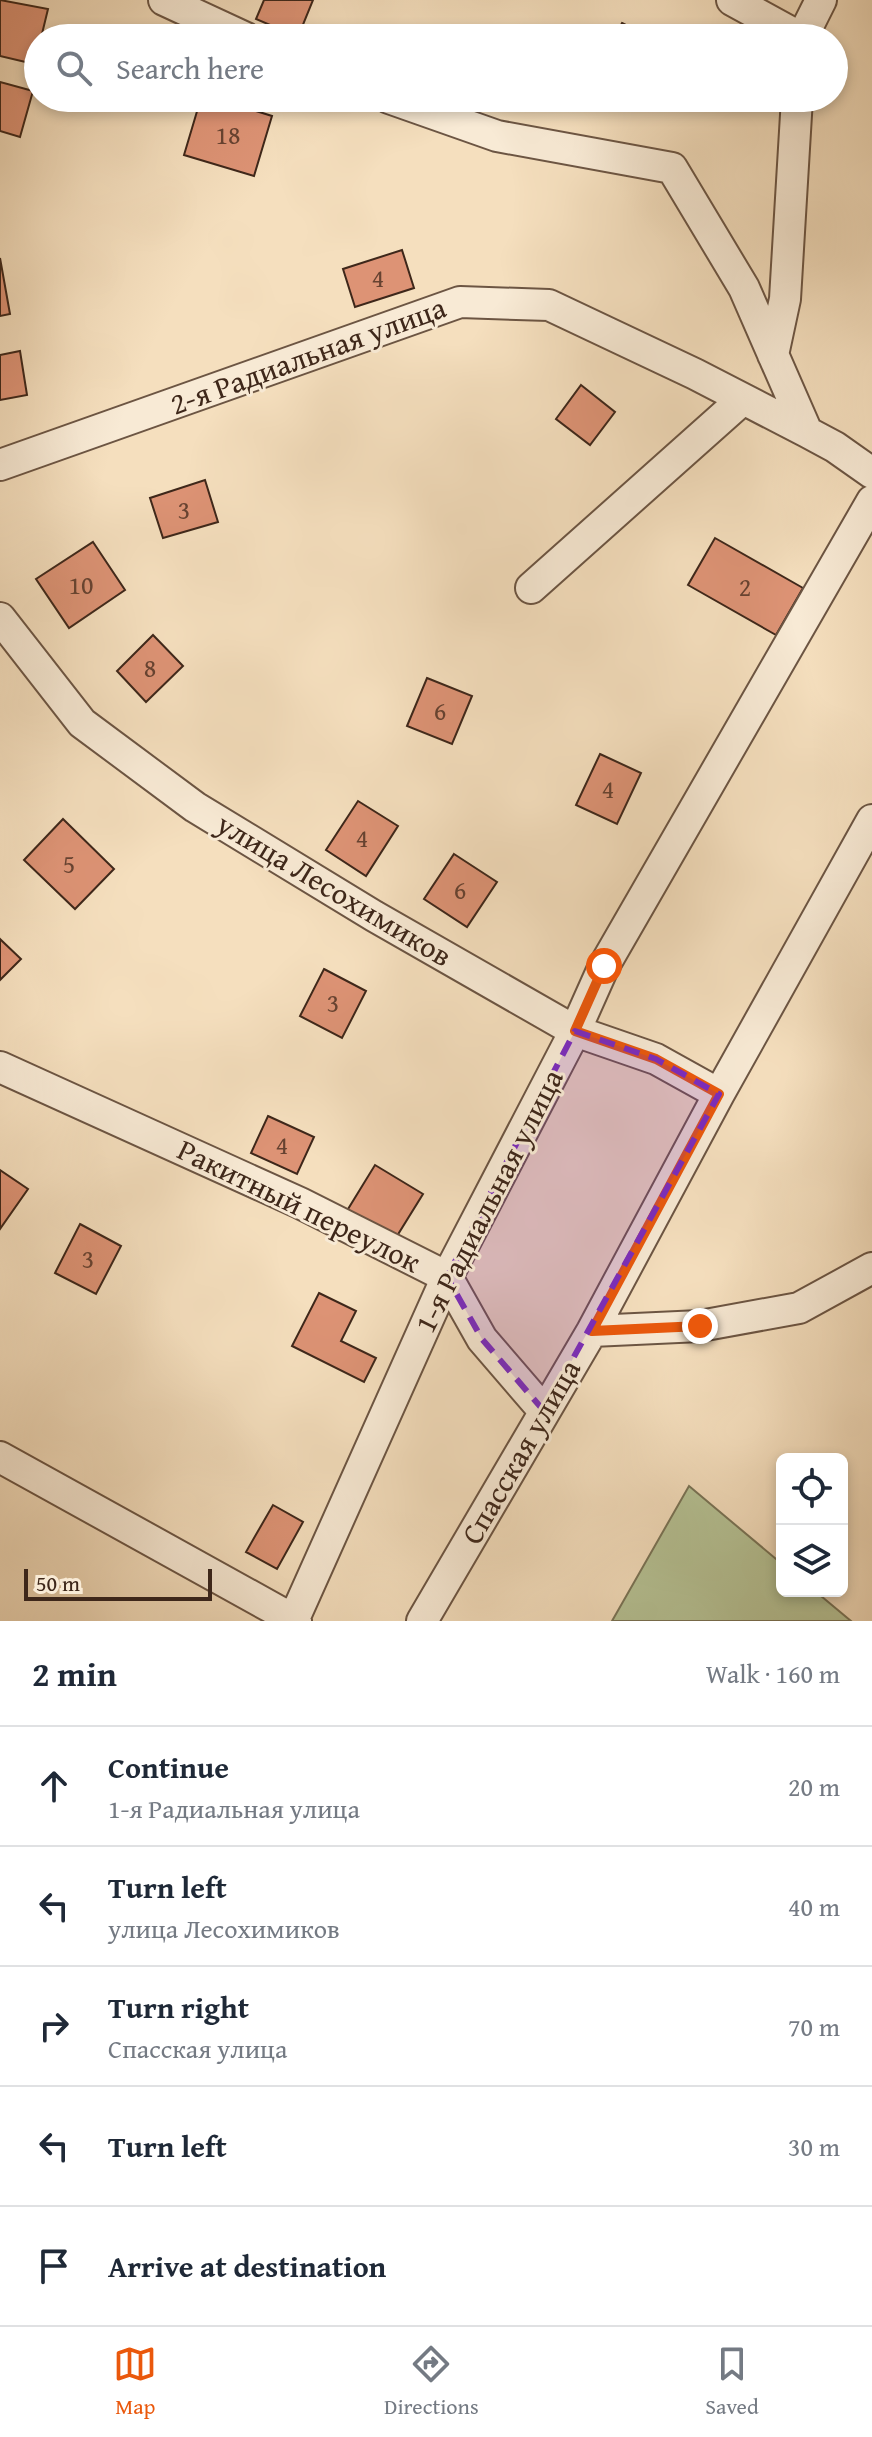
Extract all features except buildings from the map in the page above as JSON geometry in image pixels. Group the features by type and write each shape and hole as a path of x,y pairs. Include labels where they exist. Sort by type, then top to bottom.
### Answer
{"street":[{"path":"164,0 216,24"},
{"path":"732,0 776,24"},
{"path":"808,24 821,0"},
{"path":"429,112 497,136 672,168 744,288 807,432"},
{"path":"773,355 785,299 796,112"},
{"name":"2-я Радиальная улица","path":"0,465 460,302 549,305 807,432 872,473"},
{"path":"531,588 743,399"},
{"name":"1-я Радиальная улица","path":"294,1621 447,1277 575,1031 604,966 872,501"},
{"name":"улица Лесохимиков","path":"0,618 82,723 195,807 374,916 575,1031 656,1059 719,1094"},
{"name":"Спасская улица","path":"422,1621 592,1331 719,1094 872,820"},
{"name":"Ракитный переулок","path":"0,1067 300,1203 447,1277 482,1339 544,1411"},
{"path":"592,1331 700,1326 799,1308 872,1268"},
{"path":"0,1457 294,1621"}],"highlighted area":[{"path":"575,1031 656,1059 719,1094 544,1411 482,1339 447,1277"}],"green space":[{"path":"689,1486 776,1559 776,1597 822,1597 851,1621 612,1621"}],"route":[{"path":"604,966 575,1031 656,1059 719,1094 592,1331 700,1326"}]}
